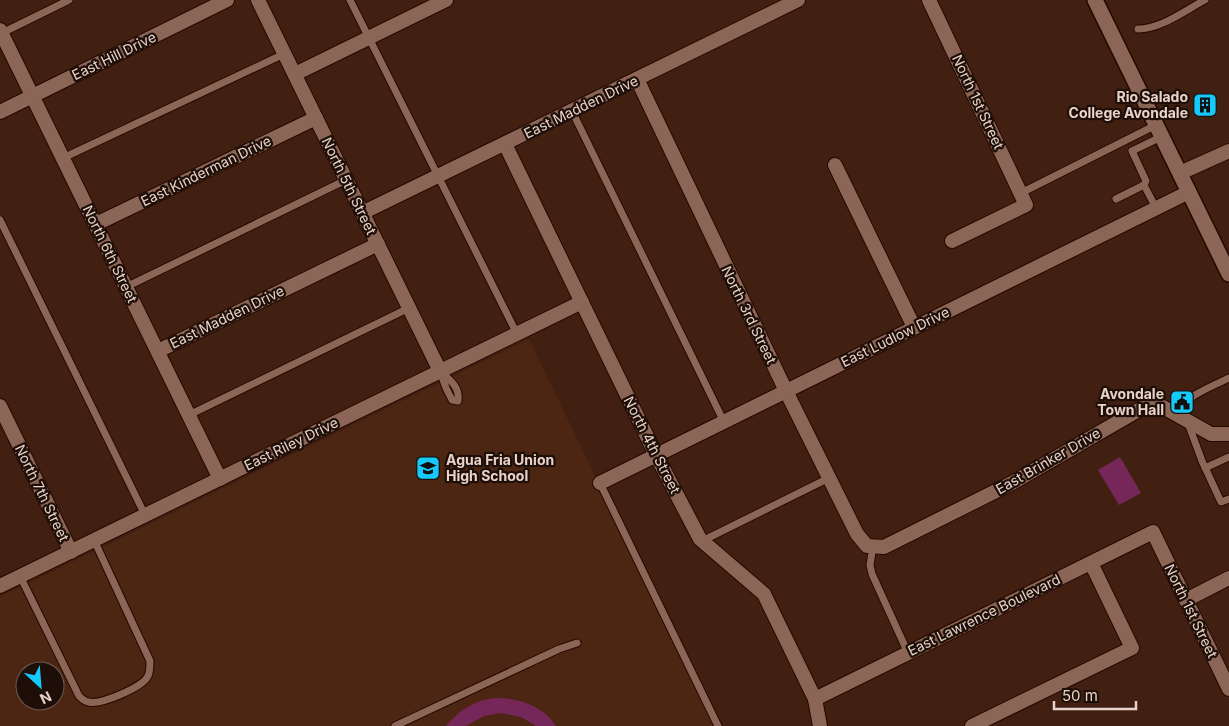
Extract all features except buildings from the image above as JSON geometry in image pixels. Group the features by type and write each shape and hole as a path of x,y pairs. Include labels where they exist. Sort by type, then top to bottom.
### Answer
{"street":[{"name":"East Hill Drive","path":"0,112 227,0"},
{"name":"North 5th Street","path":"258,0 440,372"},
{"path":"295,74 446,0"},
{"name":"East Madden Drive","path":"362,212 798,0"},
{"name":"North 1st Street","path":"929,0 1023,199"},
{"path":"1095,0 1229,274"},
{"name":"North 6th Street","path":"1,31 220,479"},
{"name":"North 3rd Street","path":"637,79 829,478 857,534 870,546"},
{"name":"East Kinderman Drive","path":"96,224 316,118"},
{"name":"North 4th Street","path":"505,144 656,455 702,541 764,594 815,699 820,726"},
{"path":"1180,174 1229,151"},
{"path":"835,165 914,327"},
{"name":"East Ludlow Drive","path":"600,483 1189,192"},
{"path":"952,241 1023,199"},
{"name":"East Madden Drive","path":"158,351 378,244"},
{"name":"East Riley Drive","path":"0,586 582,302"},
{"name":"North 7th Street","path":"0,406 71,552"},
{"name":"East Brinker Drive","path":"870,546 884,547 1014,482 1142,408 1163,407 1211,434 1229,434"},
{"name":"North 1st Street","path":"1153,532 1229,689"},
{"name":"East Lawrence Boulevard","path":"815,699 1153,532"},
{"path":"972,726 1132,648 1091,563"},
{"path":"1186,600 1229,578"}],"lane":[{"path":"1,31 69,0"},
{"path":"350,0 517,334"},
{"path":"1138,30 1147,29 1172,18 1205,0"},
{"path":"63,158 284,54"},
{"path":"572,111 724,422"},
{"path":"1023,199 1159,131"},
{"path":"1156,208 1144,185 1146,181 1132,151 1159,131"},
{"path":"126,287 346,180"},
{"path":"1116,199 1144,185"},
{"path":"0,220 146,515"},
{"path":"189,415 409,308"},
{"path":"1175,413 1178,408 1196,394 1229,378"},
{"path":"1188,421 1205,468 1221,502 1229,499"},
{"path":"1205,468 1229,457"},
{"path":"702,541 829,478"},
{"path":"600,483 718,726"},
{"path":"20,576 79,696 88,702 100,702 113,698 144,682 149,675 150,661 94,540"},
{"path":"870,546 872,574 908,653"},
{"path":"395,726 559,649 577,643"}],"shaded area":[{"name":"Agua Fria Union High School","path":"529,339 716,726 0,726 0,597"},
{"path":"1120,457 1141,493 1119,505 1098,470"},
{"path":"497,698 506,698 530,704 545,713 556,726 536,726 521,717 501,713 484,716 466,726 446,726 468,706"}],"place":[{"name":"Rio Salado College Avondale","path":"1205,105"},
{"name":"Avondale Town Hall","path":"1182,402"},
{"name":"Agua Fria Union High School","path":"428,468"}]}
